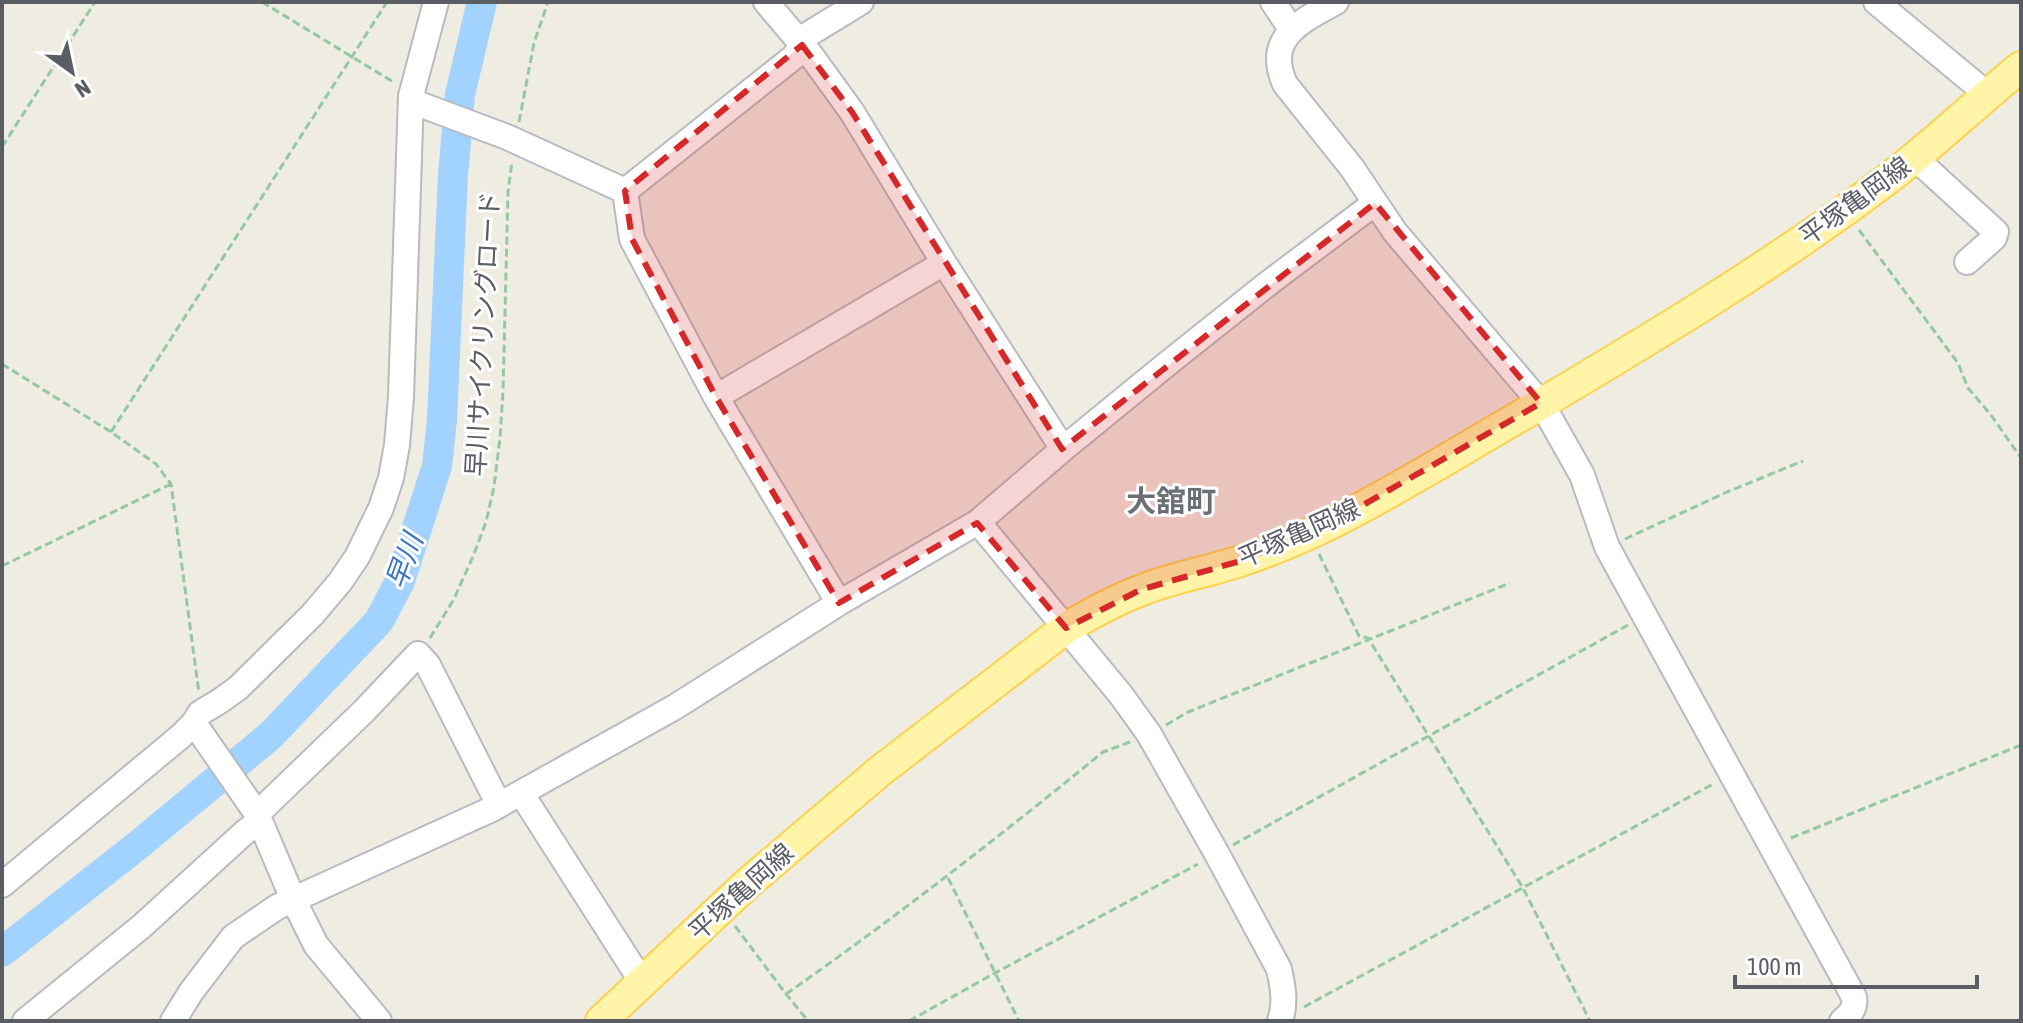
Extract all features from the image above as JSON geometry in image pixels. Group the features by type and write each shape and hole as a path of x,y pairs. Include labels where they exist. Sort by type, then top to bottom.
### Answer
{"main road":[{"name":"平塚亀岡線","path":"601,1021 722,907 880,771 1066,628 1140,590 1240,561 1330,524 1419,475 1736,284 1845,211 1915,158 2021,67"}],"street":[{"path":"2,885 238,688 312,615 357,557 381,508 397,445 415,100 436,2"},
{"path":"766,2 852,112 1063,449"},
{"path":"625,191 795,56 807,35 861,2"},
{"path":"1273,2 1293,27"},
{"path":"1336,2 1293,27 1285,37 1280,49 1280,73 1295,97 1352,168 1395,232 1541,403 1582,475 1607,547 1854,997 1853,1009 1842,1021"},
{"path":"1876,2 1987,94"},
{"path":"415,100 625,191"},
{"path":"1915,158 1996,232 1994,238 1967,262"},
{"path":"625,191 632,239 716,397 839,603"},
{"path":"173,1021 233,937 264,915 289,891 499,805 675,707 839,603 978,522 1063,449 1270,282 1375,203"},
{"path":"716,397 944,263"},
{"path":"978,522 1121,695 1149,734 1279,969 1283,989 1282,1014"},
{"path":"25,1021 132,935 194,880 245,832 257,815 418,654 428,665 499,805"},
{"path":"197,721 257,815 316,945 379,1021"},
{"path":"521,793 642,982"}],"path":[{"path":"2,147 95,2"},
{"path":"262,2 393,81 415,100"},
{"path":"111,432 387,2"},
{"name":"早川サイクリングロード","path":"418,654 454,599 486,522 494,487 500,438 510,139 534,43 548,2"},
{"path":"1845,211 1958,363 1968,388 2021,458"},
{"path":"2,364 111,432 156,464 171,484 197,721"},
{"path":"1607,547 1803,461"},
{"path":"2,566 171,484"},
{"path":"1317,551 1359,636 1368,638 1523,888 1590,1021"},
{"path":"786,994 947,877 1103,752 1149,734 1188,712 1510,583"},
{"path":"909,1021 1646,616"},
{"path":"1772,845 2021,745"},
{"path":"1282,1014 1298,1010 1733,774"},
{"path":"947,877 1019,1021"},
{"path":"722,907 808,1021"}],"highlighted area":[{"path":"802,45 852,112 1062,449 1375,203 1541,403 1330,524 1240,561 1140,590 1066,628 977,523 839,603 716,397 632,239 625,191"}],"waterway":[{"name":"早川","path":"2,952 271,735 379,621 400,581 437,466 460,94 482,2"}],"district":[{"name":"大舘町","path":"1171,502"}]}
